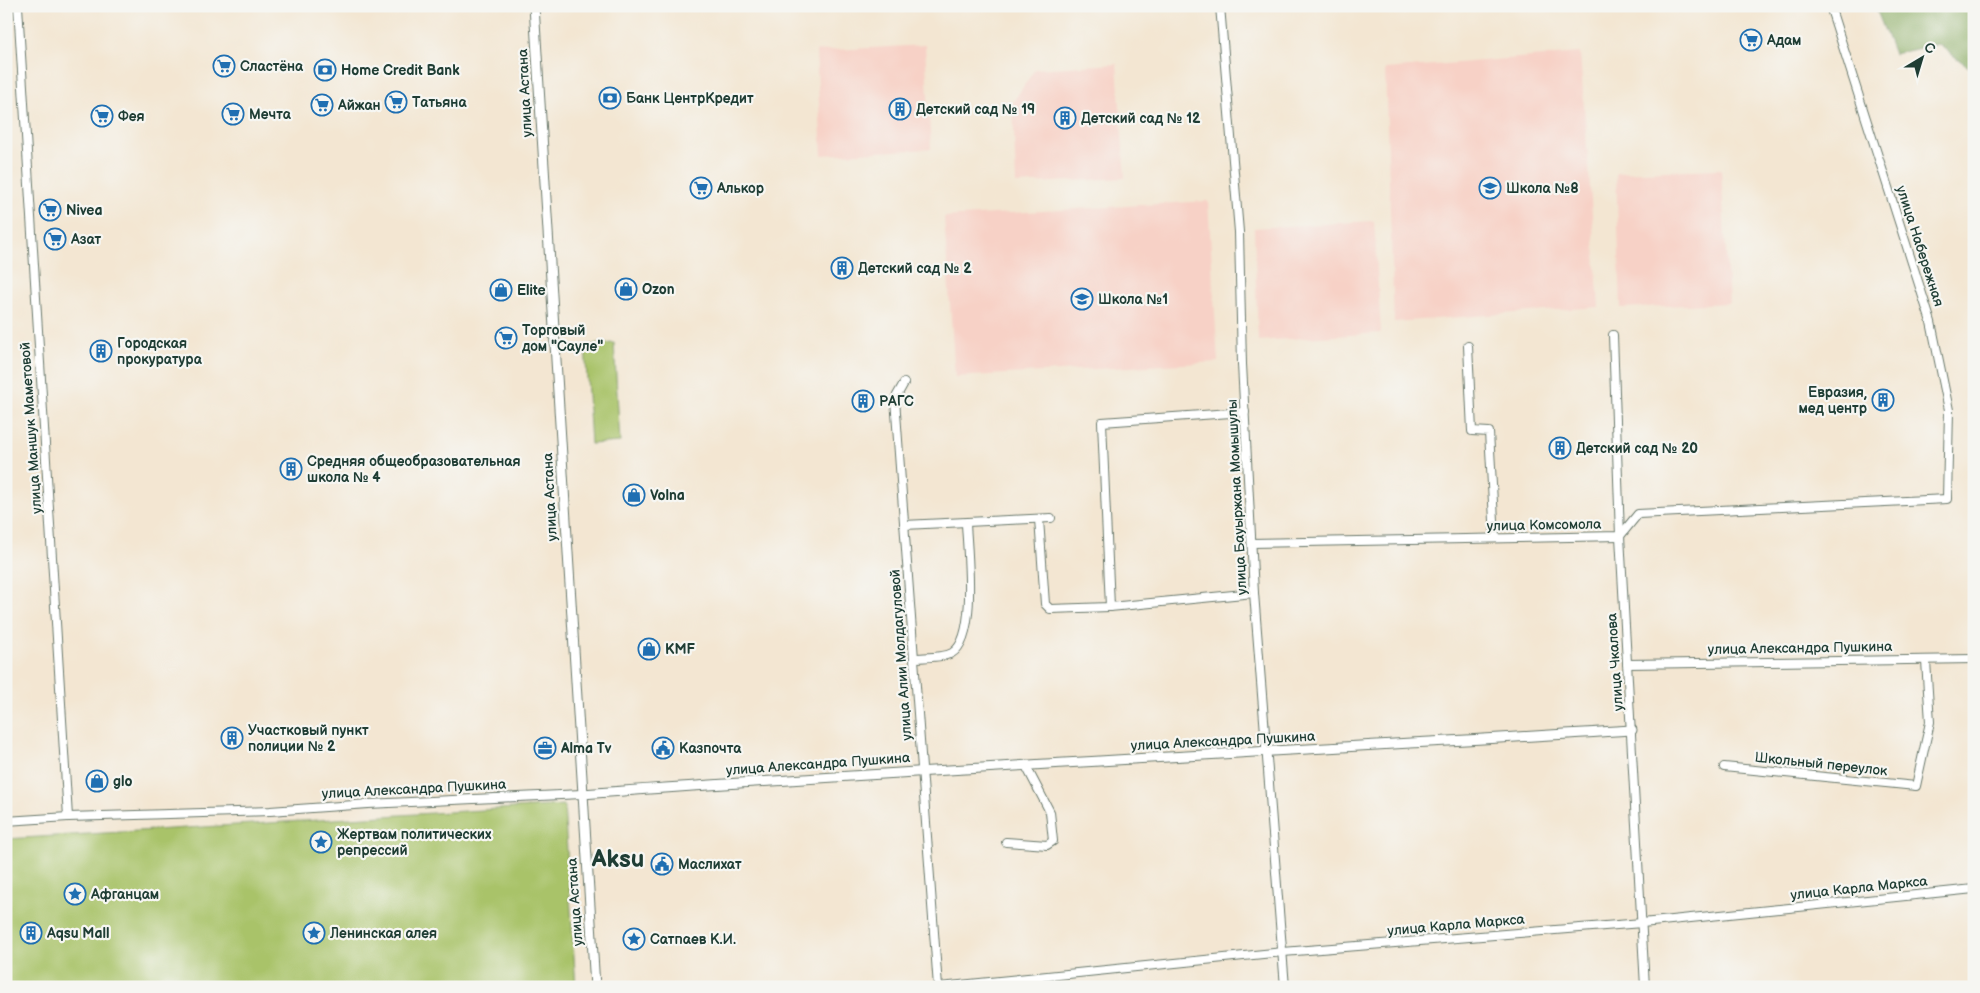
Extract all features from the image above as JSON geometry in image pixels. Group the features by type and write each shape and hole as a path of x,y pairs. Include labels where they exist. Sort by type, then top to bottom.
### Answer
{"street":[{"name":"улица Маншук Маметовой","path":"18,6 68,817"},
{"name":"улица Астана","path":"534,6 595,987"},
{"name":"улица Бауыржана Момышулы","path":"1220,6 1239,232 1254,593 1285,987"},
{"name":"улица Набережная","path":"1830,6 1931,322 1949,410 1946,464 1947,499"},
{"name":"улица Чкалова","path":"1613,335 1620,536 1646,987"},
{"path":"1468,346 1472,431 1489,432 1495,538"},
{"name":"улица Алии Молдагуловой","path":"904,383 895,399 939,987"},
{"path":"1110,608 1102,422 1245,412"},
{"name":"улица Комсомола","path":"1252,543 1620,536 1638,514 1947,499"},
{"path":"904,525 1051,518"},
{"path":"1039,519 1045,604 1050,609 1110,608 1254,593"},
{"path":"914,658 952,654 958,648 967,629 969,609 966,523"},
{"name":"улица Александра Пушкина","path":"1627,664 1974,659"},
{"name":"Школьный переулок","path":"1724,767 1916,786 1930,722 1926,661"},
{"name":"улица Александра Пушкина","path":"6,821 68,817 270,811 368,804 582,794 922,770 1266,753 1632,730"},
{"path":"1006,842 1047,845 1053,842 1050,812 1026,766"},
{"name":"улица Карла Маркса","path":"939,987 1283,952 1642,923 1974,889"}],"shaded area":[{"path":"925,45 931,149 822,155 816,51"},
{"name":"Школа №8","path":"1580,53 1599,307 1394,322 1385,69"},
{"path":"1117,64 1125,178 1016,184 1013,102 1035,69"},
{"path":"1721,169 1729,303 1621,308 1616,173"},
{"name":"Школа №1","path":"1208,201 1218,362 955,377 944,217"},
{"path":"1374,221 1381,333 1258,341 1254,228"}],"green space":[{"path":"1875,6 1974,6 1974,71 1938,44 1894,54"},
{"path":"614,343 620,442 591,444 585,345"},
{"path":"564,805 576,987 6,987 6,839"}],"place":[{"name":"Адам","path":"1751,40"},
{"name":"Сластёна","path":"224,66"},
{"name":"Home Credit Bank","path":"325,70"},
{"name":"Банк ЦентрКредит","path":"610,98"},
{"name":"Татьяна","path":"396,102"},
{"name":"Айжан","path":"322,105"},
{"name":"Детский сад № 19","path":"900,109"},
{"name":"Мечта","path":"233,114"},
{"name":"Фея","path":"102,116"},
{"name":"Детский сад № 12","path":"1065,118"},
{"name":"Алькор","path":"701,188"},
{"name":"Школа №8","path":"1490,188"},
{"name":"Nivea","path":"50,210"},
{"name":"Азат","path":"55,239"},
{"name":"Детский сад № 2","path":"842,268"},
{"name":"Ozon","path":"626,289"},
{"name":"Elite","path":"501,290"},
{"name":"Школа №1","path":"1082,299"},
{"name":"Торговый дом \"Сауле\"","path":"506,338"},
{"name":"Городская прокуратура","path":"101,351"},
{"name":"Евразия, мед центр","path":"1883,400"},
{"name":"РАГС","path":"863,401"},
{"name":"Детский сад № 20","path":"1560,448"},
{"name":"Средняя общеобразовательная школа № 4","path":"291,469"},
{"name":"Volna","path":"634,495"},
{"name":"KMF","path":"649,649"},
{"name":"Участковый пункт полиции № 2","path":"232,738"},
{"name":"Alma Tv","path":"545,748"},
{"name":"Казпочта","path":"663,748"},
{"name":"glo","path":"97,781"},
{"name":"Жертвам политических репрессий","path":"321,842"},
{"name":"Маслихат","path":"662,864"},
{"name":"Афганцам","path":"75,894"},
{"name":"Аqsu Mall","path":"31,933"},
{"name":"Ленинская алея","path":"314,933"},
{"name":"Сатпаев К.И.","path":"634,939"}],"district":[{"name":"Aksu","path":"618,859"}]}
